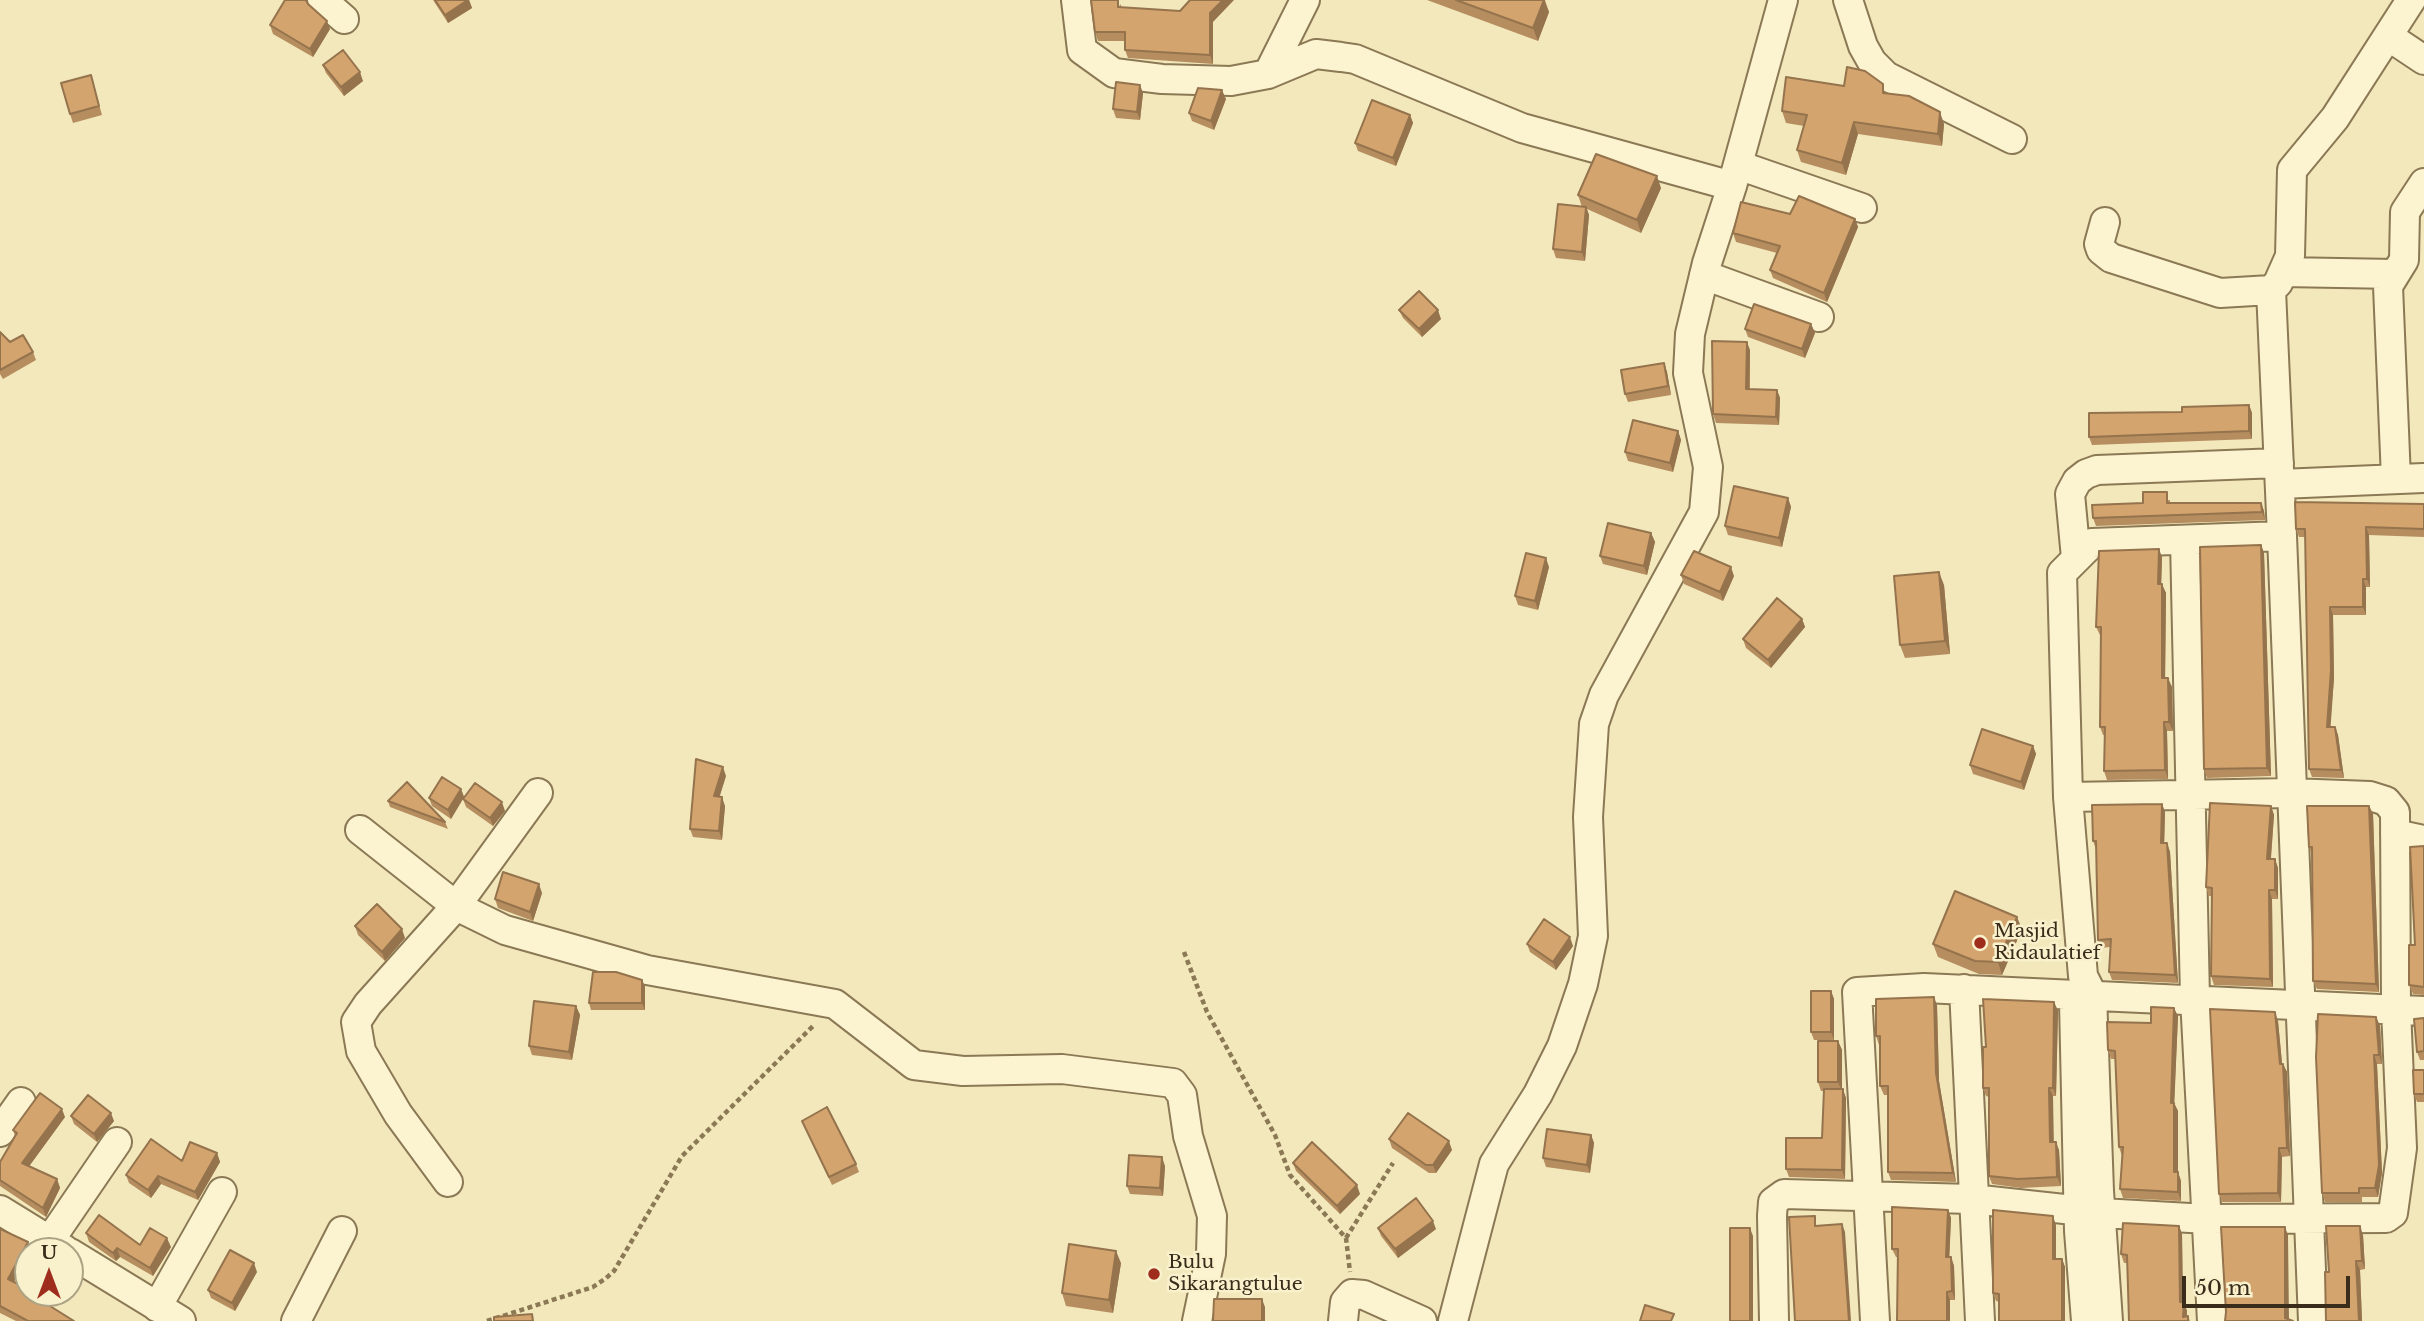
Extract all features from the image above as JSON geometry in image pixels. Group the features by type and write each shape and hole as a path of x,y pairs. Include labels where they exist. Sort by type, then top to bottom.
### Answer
{"street":[{"path":"322,0 344,19"},
{"path":"1077,0 1082,50 1114,73 1162,79 1231,81 1268,74 1316,54 1354,59 1522,128 1862,208"},
{"path":"1268,74 1305,0"},
{"path":"1453,1321 1494,1164 1538,1094 1562,1046 1583,984 1593,936 1588,817 1594,724 1604,695 1704,512 1708,467 1688,373 1690,334 1704,275 1735,176 1783,0"},
{"path":"1848,0 1863,46 1872,62 1886,76 1922,91 2012,139"},
{"path":"2313,1321 2307,1220 2302,1005 2290,793 2279,473 2276,281 2290,256 2292,170 2335,118 2411,0"},
{"path":"2388,36 2424,60"},
{"path":"2076,558 2070,494 2086,474 2096,470 2279,473 2410,479 2388,286 2404,260 2405,212 2424,184"},
{"path":"2105,222 2099,244 2111,258 2220,293 2276,281 2395,274"},
{"path":"1704,275 1819,317"},
{"path":"2085,1321 2090,1212 2083,988 2068,797 2062,573 2092,543 2282,536"},
{"path":"2185,540 2195,998 2211,1321"},
{"path":"448,1182 398,1114 361,1051 356,1022 368,1004 456,906 538,793"},
{"path":"1774,1321 1773,1202 1784,1194 1972,1199 2090,1212 2207,1219 2386,1218 2395,1211 2402,1148 2410,1010 2395,812 2386,801 2370,796 2290,793 2068,797"},
{"path":"360,830 456,906 505,930 647,970 835,1003 914,1065 963,1071 1062,1069 1173,1083 1182,1095 1188,1136 1212,1216 1211,1254 1197,1321"},
{"path":"2395,834 2424,841"},
{"path":"1875,1321 1857,992 1924,988 2083,988 2195,998 2410,1010"},
{"path":"1964,989 1972,1199 1980,1321"},
{"path":"0,1132 21,1102"},
{"path":"69,1237 117,1142"},
{"path":"157,1307 222,1192"},
{"path":"0,1210 45,1237"},
{"path":"2090,1212 2109,1321"},
{"path":"296,1321 342,1230"},
{"path":"84,1261 181,1321"},
{"path":"1343,1321 1345,1302 1352,1294 1364,1295 1422,1321"}],"path":[{"path":"1184,952 1207,1013 1275,1135 1290,1174 1346,1238 1352,1294"},
{"path":"487,1321 593,1287 606,1279 614,1271 682,1156 835,1003"},
{"path":"1346,1238 1393,1163"}],"building":[{"path":"285,0 306,0 327,21 310,49 270,25"},
{"path":"435,0 468,0 445,15"},
{"path":"1091,0 1118,0 1118,7 1180,11 1190,0 1223,0 1210,13 1210,55 1125,50 1125,32 1095,32"},
{"path":"1456,0 1544,0 1533,28"},
{"path":"343,50 360,72 341,87 323,65"},
{"path":"1847,67 1865,71 1883,84 1883,93 1909,96 1940,112 1938,134 1854,122 1842,163 1797,150 1807,115 1782,111 1786,77 1844,86"},
{"path":"91,75 99,106 70,114 61,83"},
{"path":"1116,82 1140,85 1137,112 1113,109"},
{"path":"1198,88 1222,90 1211,121 1189,113"},
{"path":"1372,100 1410,115 1393,158 1355,143"},
{"path":"1596,154 1657,176 1637,220 1578,195"},
{"path":"1799,196 1855,219 1824,293 1770,270 1780,246 1733,233 1741,202 1790,214"},
{"path":"1558,204 1586,207 1582,252 1553,249"},
{"path":"1419,291 1438,310 1419,329 1399,310"},
{"path":"1754,304 1811,324 1802,349 1745,329"},
{"path":"0,332 10,342 23,335 33,352 0,370"},
{"path":"1712,341 1747,342 1746,389 1777,390 1776,417 1713,414"},
{"path":"1664,363 1668,386 1625,394 1621,370"},
{"path":"2249,405 2249,431 2089,437 2089,413 2182,412 2182,407"},
{"path":"1633,420 1678,431 1670,463 1625,452"},
{"path":"1734,486 1788,498 1779,538 1725,526"},
{"path":"2143,492 2167,492 2167,503 2261,503 2262,512 2093,518 2092,505 2143,503"},
{"path":"2295,502 2424,504 2424,529 2366,527 2367,579 2363,579 2363,607 2330,607 2331,670 2327,727 2335,727 2341,770 2309,769 2305,529 2296,529"},
{"path":"1608,523 1651,533 1644,566 1600,556"},
{"path":"2261,545 2267,768 2204,769 2200,547"},
{"path":"2159,549 2158,584 2162,584 2162,678 2168,678 2169,722 2164,722 2165,770 2104,771 2105,727 2100,727 2101,627 2096,627 2099,551"},
{"path":"1694,551 1731,567 1720,592 1681,575"},
{"path":"1526,553 1546,558 1535,601 1515,596"},
{"path":"1939,572 1945,641 1900,645 1894,576"},
{"path":"1777,598 1802,619 1768,660 1743,639"},
{"path":"1982,729 2033,746 2021,782 1970,765"},
{"path":"696,759 723,767 714,796 722,797 719,831 690,829"},
{"path":"442,777 461,789 448,810 429,798"},
{"path":"407,782 445,822 388,801"},
{"path":"475,783 502,802 490,818 463,799"},
{"path":"2210,803 2271,806 2267,859 2275,859 2275,890 2269,890 2270,979 2211,976 2212,888 2206,887"},
{"path":"2162,804 2161,843 2167,843 2175,975 2109,972 2111,939 2098,940 2096,841 2093,841 2092,805"},
{"path":"2307,806 2369,806 2376,984 2313,981 2312,847 2309,847"},
{"path":"2424,846 2424,987 2409,985 2409,945 2415,945 2410,847"},
{"path":"503,872 539,884 530,912 495,899"},
{"name":"Masjid Ridaulatief","path":"1955,891 2017,917 1998,962 1975,961 1933,944"},
{"path":"377,904 402,929 382,952 355,926"},
{"path":"1544,919 1570,937 1553,962 1527,944"},
{"path":"593,972 616,972 642,980 642,1003 589,1003"},
{"path":"1811,991 1831,991 1831,1032 1811,1032"},
{"path":"1934,997 1936,1073 1953,1173 1888,1172 1888,1086 1880,1086 1880,1036 1876,1036 1876,999"},
{"path":"1983,999 2054,1002 2053,1088 2049,1088 2050,1142 2056,1142 2057,1177 2018,1179 1989,1176 1989,1088 1983,1088 1983,1047 1986,1047"},
{"path":"534,1001 576,1006 569,1052 529,1046"},
{"path":"2151,1007 2174,1008 2171,1103 2174,1103 2174,1172 2178,1172 2178,1192 2120,1189 2123,1147 2119,1147 2115,1051 2108,1050 2107,1022 2151,1023"},
{"path":"2210,1009 2275,1012 2280,1064 2283,1064 2287,1148 2279,1148 2278,1193 2219,1194"},
{"path":"2318,1014 2376,1017 2379,1055 2374,1055 2379,1165 2375,1188 2359,1188 2359,1193 2322,1193 2316,1057"},
{"path":"2424,1018 2424,1051 2417,1052 2414,1019"},
{"path":"1818,1041 1838,1041 1838,1082 1818,1082"},
{"path":"2413,1070 2424,1070 2424,1094 2414,1094"},
{"path":"1824,1089 1843,1089 1842,1170 1786,1169 1786,1138 1822,1138"},
{"path":"40,1093 62,1109 22,1163 57,1179 43,1208 0,1180 0,1162 17,1133 13,1130"},
{"path":"88,1095 111,1113 94,1134 71,1116"},
{"path":"827,1107 856,1164 829,1177 802,1121"},
{"path":"1408,1113 1449,1141 1433,1165 1426,1165 1389,1139"},
{"path":"1547,1129 1591,1135 1587,1165 1543,1158"},
{"path":"151,1139 182,1161 190,1142 217,1153 195,1192 158,1176 148,1190 126,1175"},
{"path":"1312,1142 1357,1185 1337,1206 1293,1163"},
{"path":"1129,1155 1162,1157 1160,1188 1127,1186"},
{"path":"1416,1198 1433,1221 1395,1249 1378,1228"},
{"path":"1892,1207 1948,1210 1946,1257 1951,1257 1952,1291 1947,1292 1947,1321 1897,1321 1898,1249 1892,1249"},
{"path":"1993,1210 2053,1216 2053,1259 2062,1259 2062,1321 1999,1321 1999,1294 1993,1293"},
{"path":"99,1215 140,1245 150,1228 167,1238 150,1268 117,1248 113,1253 86,1233"},
{"path":"1815,1216 1815,1226 1842,1224 1849,1321 1795,1321 1789,1217"},
{"path":"2123,1223 2179,1226 2180,1302 2184,1302 2183,1317 2188,1316 2188,1321 2129,1321 2127,1255 2121,1254"},
{"path":"2326,1226 2360,1226 2362,1261 2356,1261 2359,1321 2326,1321 2325,1272 2329,1272"},
{"path":"2221,1227 2285,1227 2285,1318 2293,1321 2225,1321"},
{"path":"1730,1228 1750,1228 1750,1321 1730,1321"},
{"path":"0,1229 17,1237 14,1237 14,1268 8,1279 14,1282 14,1307 52,1307 74,1321 28,1321 0,1306"},
{"path":"1069,1244 1116,1251 1109,1300 1062,1293"},
{"path":"230,1250 254,1263 232,1303 208,1290"},
{"path":"1214,1299 1262,1299 1262,1321 1213,1321"},
{"path":"1645,1305 1674,1314 1671,1321 1640,1321"},
{"path":"532,1314 533,1321 494,1321 494,1317"}],"place":[{"name":"Masjid Ridaulatief","path":"1980,943"},
{"name":"Bulu Sikarangtulue","path":"1154,1274"}]}
